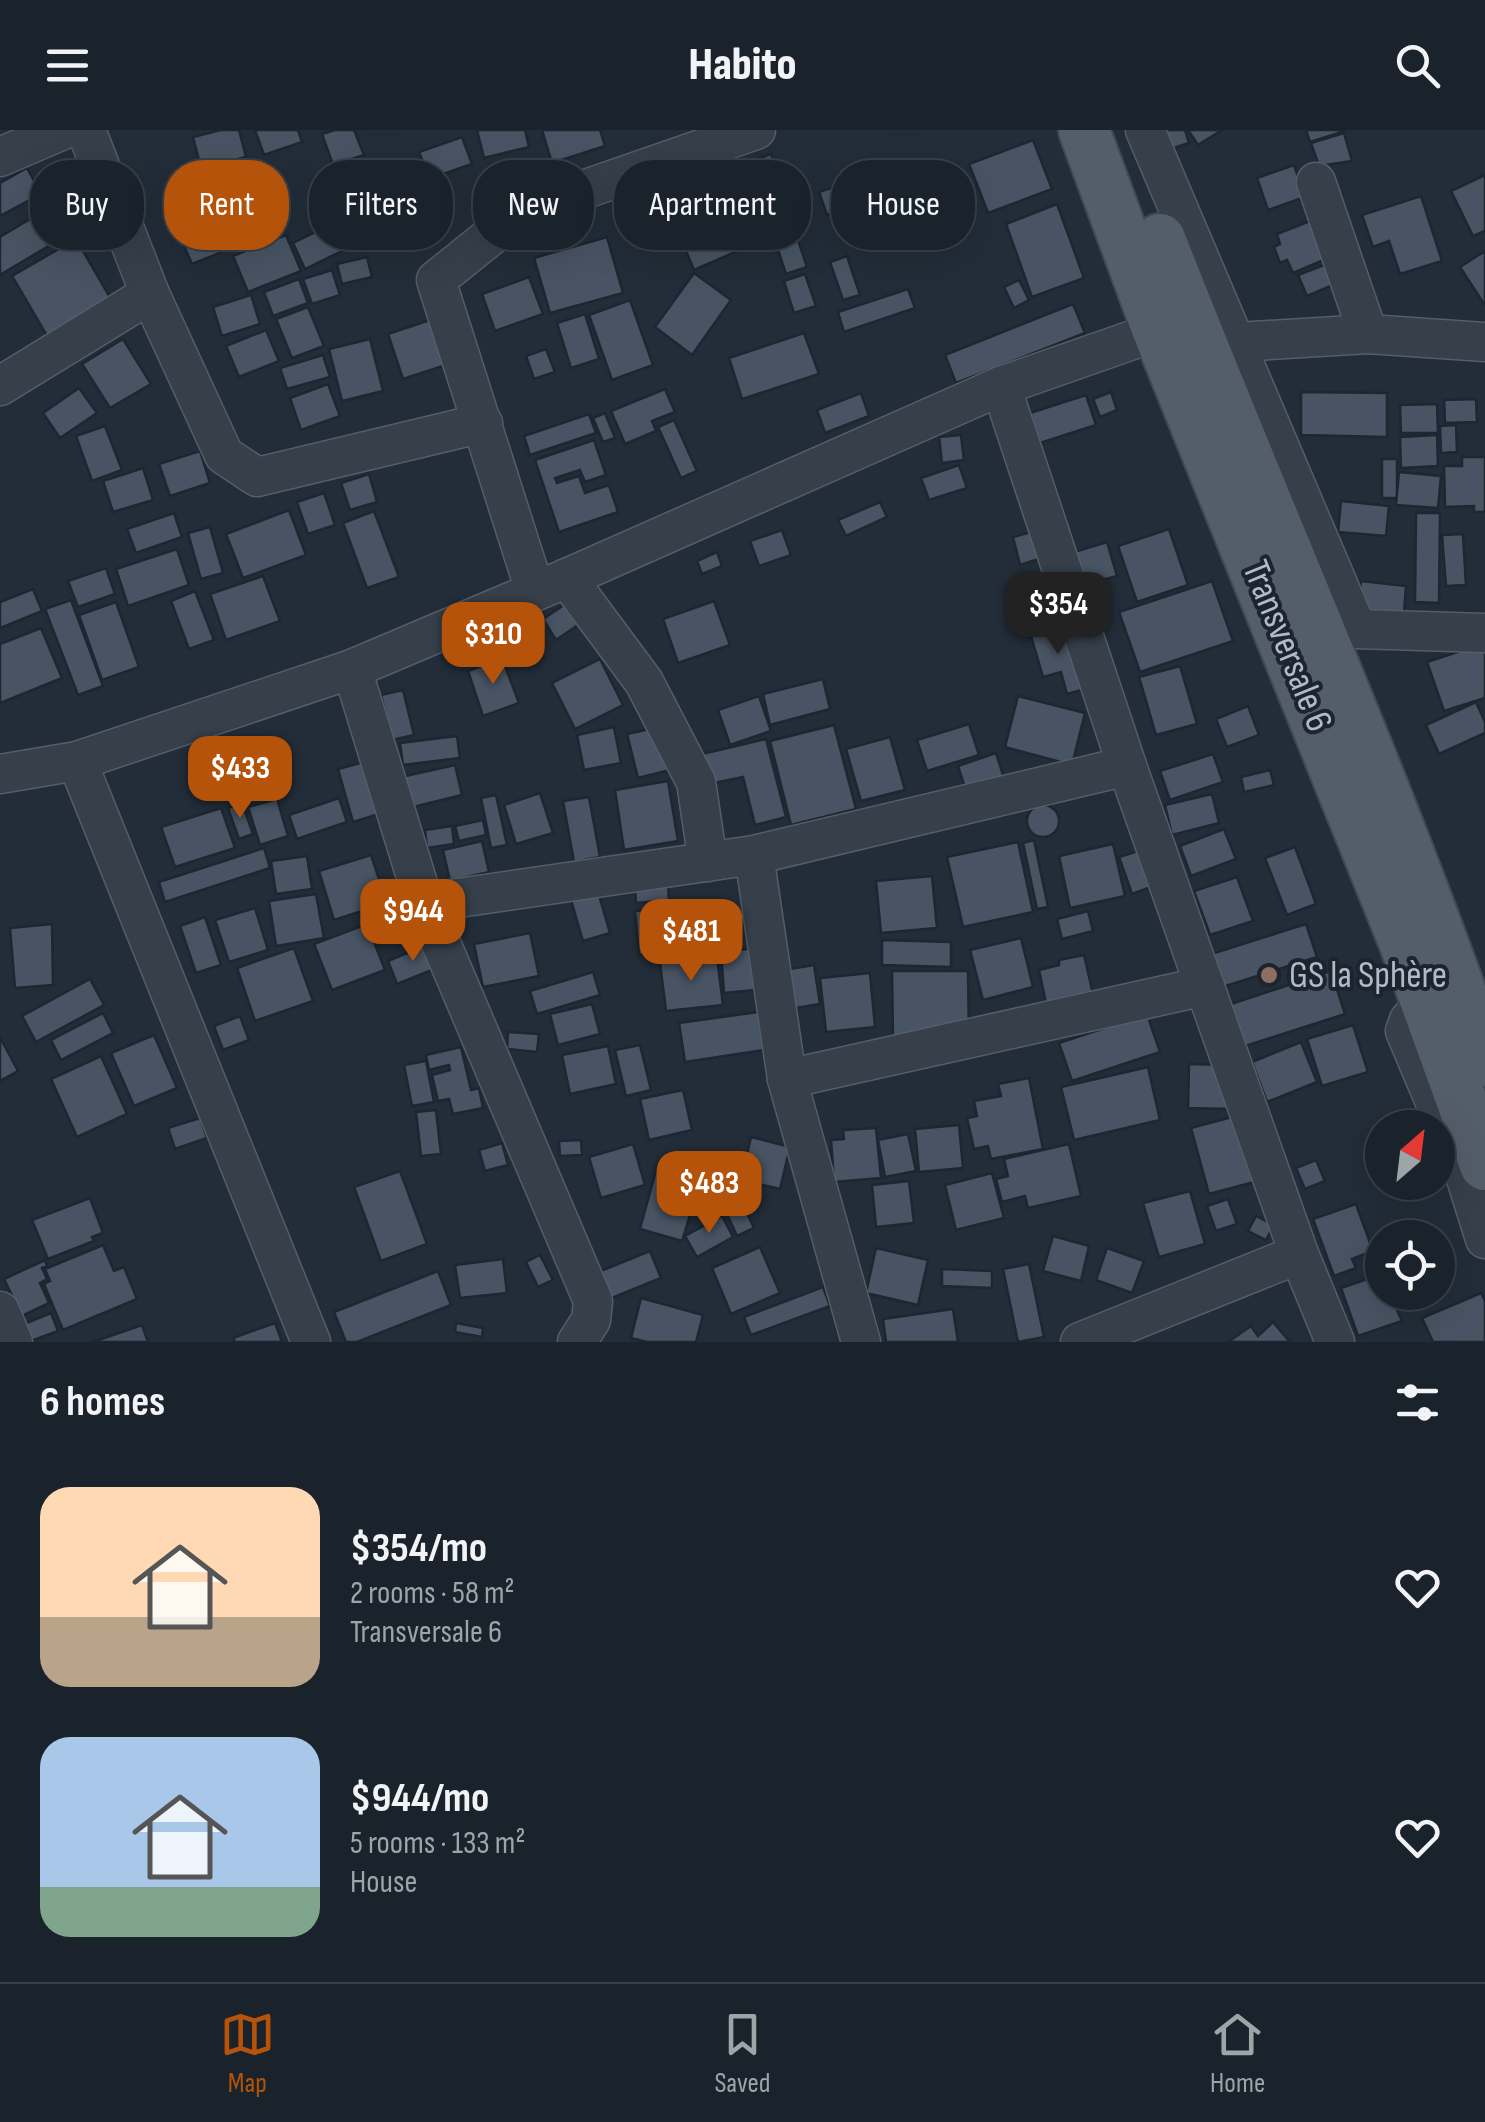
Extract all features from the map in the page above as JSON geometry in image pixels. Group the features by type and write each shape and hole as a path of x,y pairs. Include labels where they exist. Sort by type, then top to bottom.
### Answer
{"main road":[{"name":"Transversale 6","path":"1084,130 1198,337 1337,623 1485,1061"},
{"name":"Transversale 6","path":"1117,130 1198,337 1282,631 1485,1165"}],"street":[{"path":"0,157 63,130"},
{"path":"86,130 150,294 224,455 257,477 483,423"},
{"path":"708,862 696,782 644,682 551,584 483,423 436,280 522,210 756,130"},
{"path":"1145,130 1198,337"},
{"path":"1316,182 1368,334"},
{"path":"0,386 150,294"},
{"path":"0,774 77,760 352,669 1001,386 1198,337 1368,334 1485,342"},
{"path":"1001,386 1126,766 1299,1254 1335,1342"},
{"path":"1337,623 1485,633"},
{"path":"352,669 424,902 593,1300 591,1320 577,1342"},
{"path":"77,760 311,1342"},
{"path":"424,902 754,856 1126,766"},
{"path":"754,856 787,1079 861,1342"},
{"path":"787,1079 1205,986"},
{"path":"1426,1002 1409,1020 1405,1031 1462,1166 1485,1238"},
{"path":"1080,1342 1299,1254"},
{"path":"0,1311 13,1342"}],"building":[{"path":"239,130 246,157 199,160 193,137"},
{"path":"255,130 298,130 302,142 264,155"},
{"path":"354,130 364,155 331,160 322,134"},
{"path":"477,130 525,130 529,147 484,158"},
{"path":"542,130 600,130 605,146 551,160"},
{"path":"1155,130 1185,130 1189,143 1162,152"},
{"path":"1188,130 1222,130 1198,145"},
{"path":"1306,130 1345,130 1345,131 1310,142"},
{"path":"1344,133 1352,161 1319,166 1311,143"},
{"path":"462,137 472,164 453,171 453,160 422,160 419,152"},
{"path":"1033,140 1052,189 988,213 975,179 975,162"},
{"path":"1294,165 1305,197 1268,210 1257,178"},
{"path":"27,168 30,200 0,216 0,183"},
{"path":"1485,175 1485,231 1473,236 1451,191"},
{"path":"831,188 831,214 827,215 819,192"},
{"path":"1421,196 1442,261 1400,274 1389,241 1373,247 1362,215"},
{"path":"1057,204 1084,278 1032,297 1006,224"},
{"path":"30,219 30,250 42,250 0,275 0,237"},
{"path":"1310,221 1326,259 1293,273 1287,260 1280,263 1274,247 1280,244 1277,234"},
{"path":"309,235 309,250 344,250 305,269 293,243"},
{"path":"607,237 623,293 550,313 534,258 562,250 594,250 594,241"},
{"path":"289,242 301,271 248,292 233,256 248,250 289,250"},
{"path":"57,250 82,250 111,299 47,336 12,276"},
{"path":"186,250 227,250 192,264"},
{"path":"686,250 740,250 694,270"},
{"path":"778,250 801,250 807,267 786,274"},
{"path":"1485,251 1485,304 1484,304 1460,267"},
{"path":"847,256 860,295 843,300 830,262"},
{"path":"367,257 372,277 342,284 337,264"},
{"path":"1324,265 1333,285 1307,296 1298,275"},
{"path":"332,270 340,295 312,304 303,279"},
{"path":"694,273 731,300 692,355 655,327"},
{"path":"805,274 816,306 794,313 784,281"},
{"path":"529,277 543,314 495,331 482,294"},
{"path":"299,279 308,303 273,316 264,292"},
{"path":"1019,280 1029,300 1014,308 1004,287"},
{"path":"908,289 915,308 844,332 838,312"},
{"path":"251,295 260,324 222,336 213,307"},
{"path":"630,300 653,365 612,380 589,315"},
{"path":"1073,304 1085,333 956,383 945,355"},
{"path":"308,307 324,346 292,358 276,319"},
{"path":"585,314 599,359 571,368 557,323"},
{"path":"433,319 449,364 403,379 388,334"},
{"path":"266,330 279,361 239,377 226,346"},
{"path":"804,333 819,374 742,399 729,358"},
{"path":"123,339 151,384 110,408 82,364"},
{"path":"370,339 383,391 342,401 329,349"},
{"path":"546,349 555,372 534,379 526,356"},
{"path":"323,355 330,377 287,389 280,368"},
{"path":"328,384 340,416 301,430 290,398"},
{"path":"79,388 97,413 60,438 43,413"},
{"path":"665,389 675,412 652,421 656,431 625,444 611,411"},
{"path":"1111,392 1117,410 1100,417 1093,399"},
{"path":"1301,392 1387,393 1387,437 1301,435"},
{"path":"861,393 869,416 825,433 817,410"},
{"path":"1086,395 1096,425 1040,443 1030,413"},
{"path":"1476,399 1477,422 1445,423 1444,400"},
{"path":"1437,404 1438,433 1401,433 1400,405"},
{"path":"605,413 615,438 603,442 593,418"},
{"path":"589,414 596,433 530,455 524,436"},
{"path":"674,420 697,471 681,478 658,427"},
{"path":"1456,425 1457,452 1441,453 1440,426"},
{"path":"105,426 122,470 92,481 76,436"},
{"path":"961,435 964,460 942,463 939,437"},
{"path":"1437,435 1438,466 1401,468 1400,437"},
{"path":"594,440 606,475 585,482 580,470 555,478 557,483 579,476 585,493 609,485 618,512 559,532 535,460"},
{"path":"200,451 210,483 170,496 159,464"},
{"path":"1462,457 1485,457 1485,512 1474,512 1474,506 1445,507 1444,466 1462,466"},
{"path":"1382,459 1397,459 1397,498 1382,498"},
{"path":"959,465 967,488 929,500 921,478"},
{"path":"143,468 153,500 113,512 103,481"},
{"path":"1399,472 1441,476 1438,508 1396,505"},
{"path":"369,474 377,502 350,510 341,483"},
{"path":"324,493 335,525 308,534 297,502"},
{"path":"1341,501 1389,506 1386,536 1338,532"},
{"path":"880,502 887,517 846,536 838,520"},
{"path":"289,510 306,555 243,578 226,534"},
{"path":"374,511 399,577 367,588 343,523"},
{"path":"174,513 182,537 136,553 127,529"},
{"path":"1416,513 1440,513 1439,603 1415,602"},
{"path":"210,527 223,573 201,579 188,533"},
{"path":"1169,529 1188,585 1137,602 1118,546"},
{"path":"782,530 791,555 759,566 750,541"},
{"path":"1035,531 1042,558 1020,565 1013,537"},
{"path":"1463,534 1466,585 1446,586 1442,535"},
{"path":"1107,542 1117,576 1084,585 1074,552"},
{"path":"177,549 189,585 128,606 116,569"},
{"path":"717,552 722,566 702,574 697,561"},
{"path":"106,568 115,594 78,607 68,581"},
{"path":"263,576 280,621 226,640 210,594"},
{"path":"1212,581 1233,641 1140,672 1119,612"},
{"path":"1361,581 1406,586 1404,613 1358,609"},
{"path":"33,589 42,611 0,628 0,602"},
{"path":"195,591 214,640 189,649 171,601"},
{"path":"71,600 103,686 78,695 45,609"},
{"path":"714,601 730,645 678,663 663,619"},
{"path":"116,602 139,667 102,680 79,615"},
{"path":"564,605 578,625 556,640 543,619"},
{"path":"527,625 544,657 528,665 511,633"},
{"path":"1065,625 1085,689 1067,694 1061,672 1043,677 1031,636"},
{"path":"41,628 62,678 0,703 0,644"},
{"path":"1482,644 1485,698 1444,711 1427,662"},
{"path":"502,658 519,703 483,716 468,671"},
{"path":"600,659 623,705 575,729 552,683"},
{"path":"1180,666 1197,724 1156,735 1139,677"},
{"path":"823,679 830,709 770,725 763,694"},
{"path":"403,690 414,735 392,740 381,695"},
{"path":"759,696 771,731 730,745 718,710"},
{"path":"1018,696 1085,713 1072,765 1005,747"},
{"path":"1476,702 1485,722 1485,733 1439,754 1426,725"},
{"path":"1248,706 1259,735 1227,747 1216,719"},
{"path":"969,724 979,755 927,771 917,740"},
{"path":"834,725 856,809 791,825 770,741"},
{"path":"664,726 674,769 638,778 627,734"},
{"path":"614,727 621,763 584,770 577,735"},
{"path":"457,736 460,758 403,765 400,743"},
{"path":"890,737 905,790 861,801 846,749"},
{"path":"766,739 786,817 755,825 743,777 709,784 702,754"},
{"path":"996,753 1004,778 966,791 958,766"},
{"path":"1213,754 1223,782 1170,800 1160,771"},
{"path":"364,762 379,814 353,822 338,769"},
{"path":"455,765 462,795 409,808 401,777"},
{"path":"1270,770 1274,785 1244,792 1241,777"},
{"path":"668,781 678,841 624,850 615,790"},
{"path":"540,793 553,833 516,844 504,805"},
{"path":"1212,794 1219,823 1172,835 1165,805"},
{"path":"496,795 507,845 491,848 481,798"},
{"path":"589,797 600,857 574,862 563,801"},
{"path":"339,798 347,822 297,839 289,815"},
{"path":"277,799 288,836 260,845 248,807"},
{"path":"242,803 253,834 239,839 228,808"},
{"path":"1043,805 1054,810 1059,821 1054,832 1043,837 1032,832 1027,821 1032,810"},
{"path":"221,808 235,848 175,867 161,827"},
{"path":"483,820 486,835 459,841 455,826"},
{"path":"452,826 454,844 427,848 425,830"},
{"path":"1224,829 1236,859 1191,876 1180,846"},
{"path":"1034,840 1048,907 1037,909 1023,843"},
{"path":"482,841 489,872 450,881 443,850"},
{"path":"1018,842 1033,912 963,927 947,857"},
{"path":"1113,844 1125,896 1070,908 1059,856"},
{"path":"1295,847 1316,904 1287,915 1265,858"},
{"path":"264,848 270,868 165,902 159,882"},
{"path":"1138,851 1151,887 1132,894 1119,857"},
{"path":"371,855 387,903 334,920 319,871"},
{"path":"307,856 312,889 276,894 271,861"},
{"path":"932,876 937,928 881,933 876,881"},
{"path":"1237,877 1253,921 1210,935 1194,891"},
{"path":"668,884 669,900 636,903 635,887"},
{"path":"596,885 610,933 583,941 569,893"},
{"path":"316,894 324,938 276,946 269,901"},
{"path":"255,908 268,950 229,962 215,920"},
{"path":"673,908 677,952 639,955 635,911"},
{"path":"1088,911 1093,931 1062,939 1057,919"},
{"path":"205,917 221,965 196,973 180,926"},
{"path":"52,924 53,985 15,988 10,928"},
{"path":"367,924 385,970 332,990 314,944"},
{"path":"1306,924 1317,957 1213,990 1202,957"},
{"path":"530,933 539,976 483,987 474,944"},
{"path":"1021,938 1033,987 983,1000 970,950"},
{"path":"882,940 951,942 951,967 882,965"},
{"path":"428,944 437,968 397,984 388,961"},
{"path":"294,948 313,1001 255,1021 237,968"},
{"path":"752,949 755,990 724,993 721,950"},
{"path":"1084,955 1093,994 1046,1003 1039,970 1059,965 1059,960"},
{"path":"717,957 723,1005 666,1011 660,963"},
{"path":"814,965 820,1004 784,1010 777,971"},
{"path":"892,971 968,971 969,1037 893,1037"},
{"path":"1331,971 1345,1014 1242,1047 1228,1005"},
{"path":"593,972 600,995 537,1014 530,991"},
{"path":"870,973 875,1027 826,1032 820,978"},
{"path":"90,979 104,1005 36,1042 22,1016"},
{"path":"592,1004 600,1034 558,1045 550,1014"},
{"path":"758,1012 764,1050 685,1062 679,1023"},
{"path":"103,1013 113,1033 61,1060 51,1040"},
{"path":"1147,1014 1160,1052 1072,1081 1059,1043"},
{"path":"240,1016 249,1040 223,1050 214,1026"},
{"path":"1353,1025 1368,1072 1322,1086 1307,1039"},
{"path":"508,1032 539,1034 537,1052 507,1049"},
{"path":"154,1035 177,1088 134,1106 111,1053"},
{"path":"0,1037 18,1071 0,1081"},
{"path":"1301,1042 1317,1082 1267,1102 1252,1062"},
{"path":"640,1045 651,1090 626,1096 615,1050"},
{"path":"608,1046 616,1084 570,1094 562,1055"},
{"path":"461,1047 471,1090 479,1088 483,1108 453,1114 449,1099 438,1101 432,1075 450,1070 449,1065 429,1070 426,1055"},
{"path":"101,1056 127,1114 77,1137 51,1079"},
{"path":"426,1061 434,1102 412,1106 404,1065"},
{"path":"1189,1064 1230,1065 1229,1109 1188,1108"},
{"path":"1148,1067 1160,1120 1074,1140 1061,1087"},
{"path":"1029,1078 1043,1149 991,1159 988,1146 974,1149 967,1118 977,1116 974,1101 1001,1096 998,1084"},
{"path":"683,1090 692,1130 649,1140 640,1099"},
{"path":"436,1110 441,1154 421,1156 416,1112"},
{"path":"1247,1113 1254,1182 1209,1194 1191,1128"},
{"path":"200,1118 207,1138 175,1149 168,1128"},
{"path":"959,1125 963,1168 919,1172 915,1129"},
{"path":"876,1128 881,1178 834,1182 831,1140 844,1139 843,1130"},
{"path":"908,1134 916,1171 885,1177 878,1140"},
{"path":"751,1137 790,1147 780,1189 741,1180"},
{"path":"581,1140 582,1155 560,1156 559,1141"},
{"path":"502,1143 508,1165 485,1171 479,1150"},
{"path":"633,1144 645,1185 601,1198 589,1157"},
{"path":"1069,1144 1081,1196 1028,1208 1025,1196 1002,1202 996,1179 1008,1176 1004,1159"},
{"path":"1316,1160 1325,1181 1305,1189 1296,1168"},
{"path":"658,1163 702,1176 682,1241 640,1229"},
{"path":"400,1171 427,1244 381,1261 354,1187"},
{"path":"992,1173 1004,1218 956,1230 945,1185"},
{"path":"730,1177 754,1228 737,1236 713,1184"},
{"path":"909,1181 914,1223 876,1227 872,1185"},
{"path":"1190,1191 1205,1244 1159,1257 1143,1203"},
{"path":"90,1198 103,1233 92,1237 94,1241 48,1259 32,1220"},
{"path":"1228,1199 1237,1224 1216,1231 1207,1206"},
{"path":"1356,1204 1365,1229 1365,1254 1352,1259 1356,1268 1334,1276 1313,1219"},
{"path":"722,1216 733,1237 697,1257 685,1236"},
{"path":"1256,1216 1274,1225 1266,1240 1248,1231"},
{"path":"1053,1236 1089,1246 1081,1281 1043,1271"},
{"path":"103,1245 114,1271 124,1267 137,1299 63,1330 44,1284 50,1281 45,1269"},
{"path":"760,1247 780,1293 731,1314 712,1268"},
{"path":"876,1248 928,1260 918,1305 866,1293"},
{"path":"1107,1248 1144,1261 1132,1293 1096,1280"},
{"path":"650,1251 661,1278 602,1302 591,1275"},
{"path":"540,1255 553,1280 538,1287 526,1262"},
{"path":"503,1259 507,1293 460,1298 455,1265"},
{"path":"45,1260 47,1266 42,1268 47,1279 40,1283 49,1303 22,1316 4,1279"},
{"path":"1029,1264 1044,1337 1018,1342 1003,1269"},
{"path":"942,1269 992,1271 992,1288 942,1286"},
{"path":"438,1271 451,1305 357,1342 346,1342 334,1312"},
{"path":"1365,1280 1365,1310 1397,1310 1402,1321 1358,1336 1341,1288"},
{"path":"823,1287 830,1306 751,1335 744,1317"},
{"path":"1481,1293 1485,1301 1485,1342 1433,1342 1422,1318 1441,1310 1455,1310 1455,1304"},
{"path":"641,1298 703,1315 696,1342 647,1342 631,1338"},
{"path":"953,1309 958,1342 886,1342 883,1319"},
{"path":"51,1313 58,1331 31,1341 24,1324"},
{"path":"1273,1322 1290,1342 1228,1342 1251,1326 1258,1336"},
{"path":"275,1323 282,1342 235,1342 233,1338"},
{"path":"456,1323 483,1328 482,1337 455,1332"},
{"path":"142,1325 148,1342 93,1342"}],"place":[{"name":"GS la Sphère","path":"1269,975"}]}
